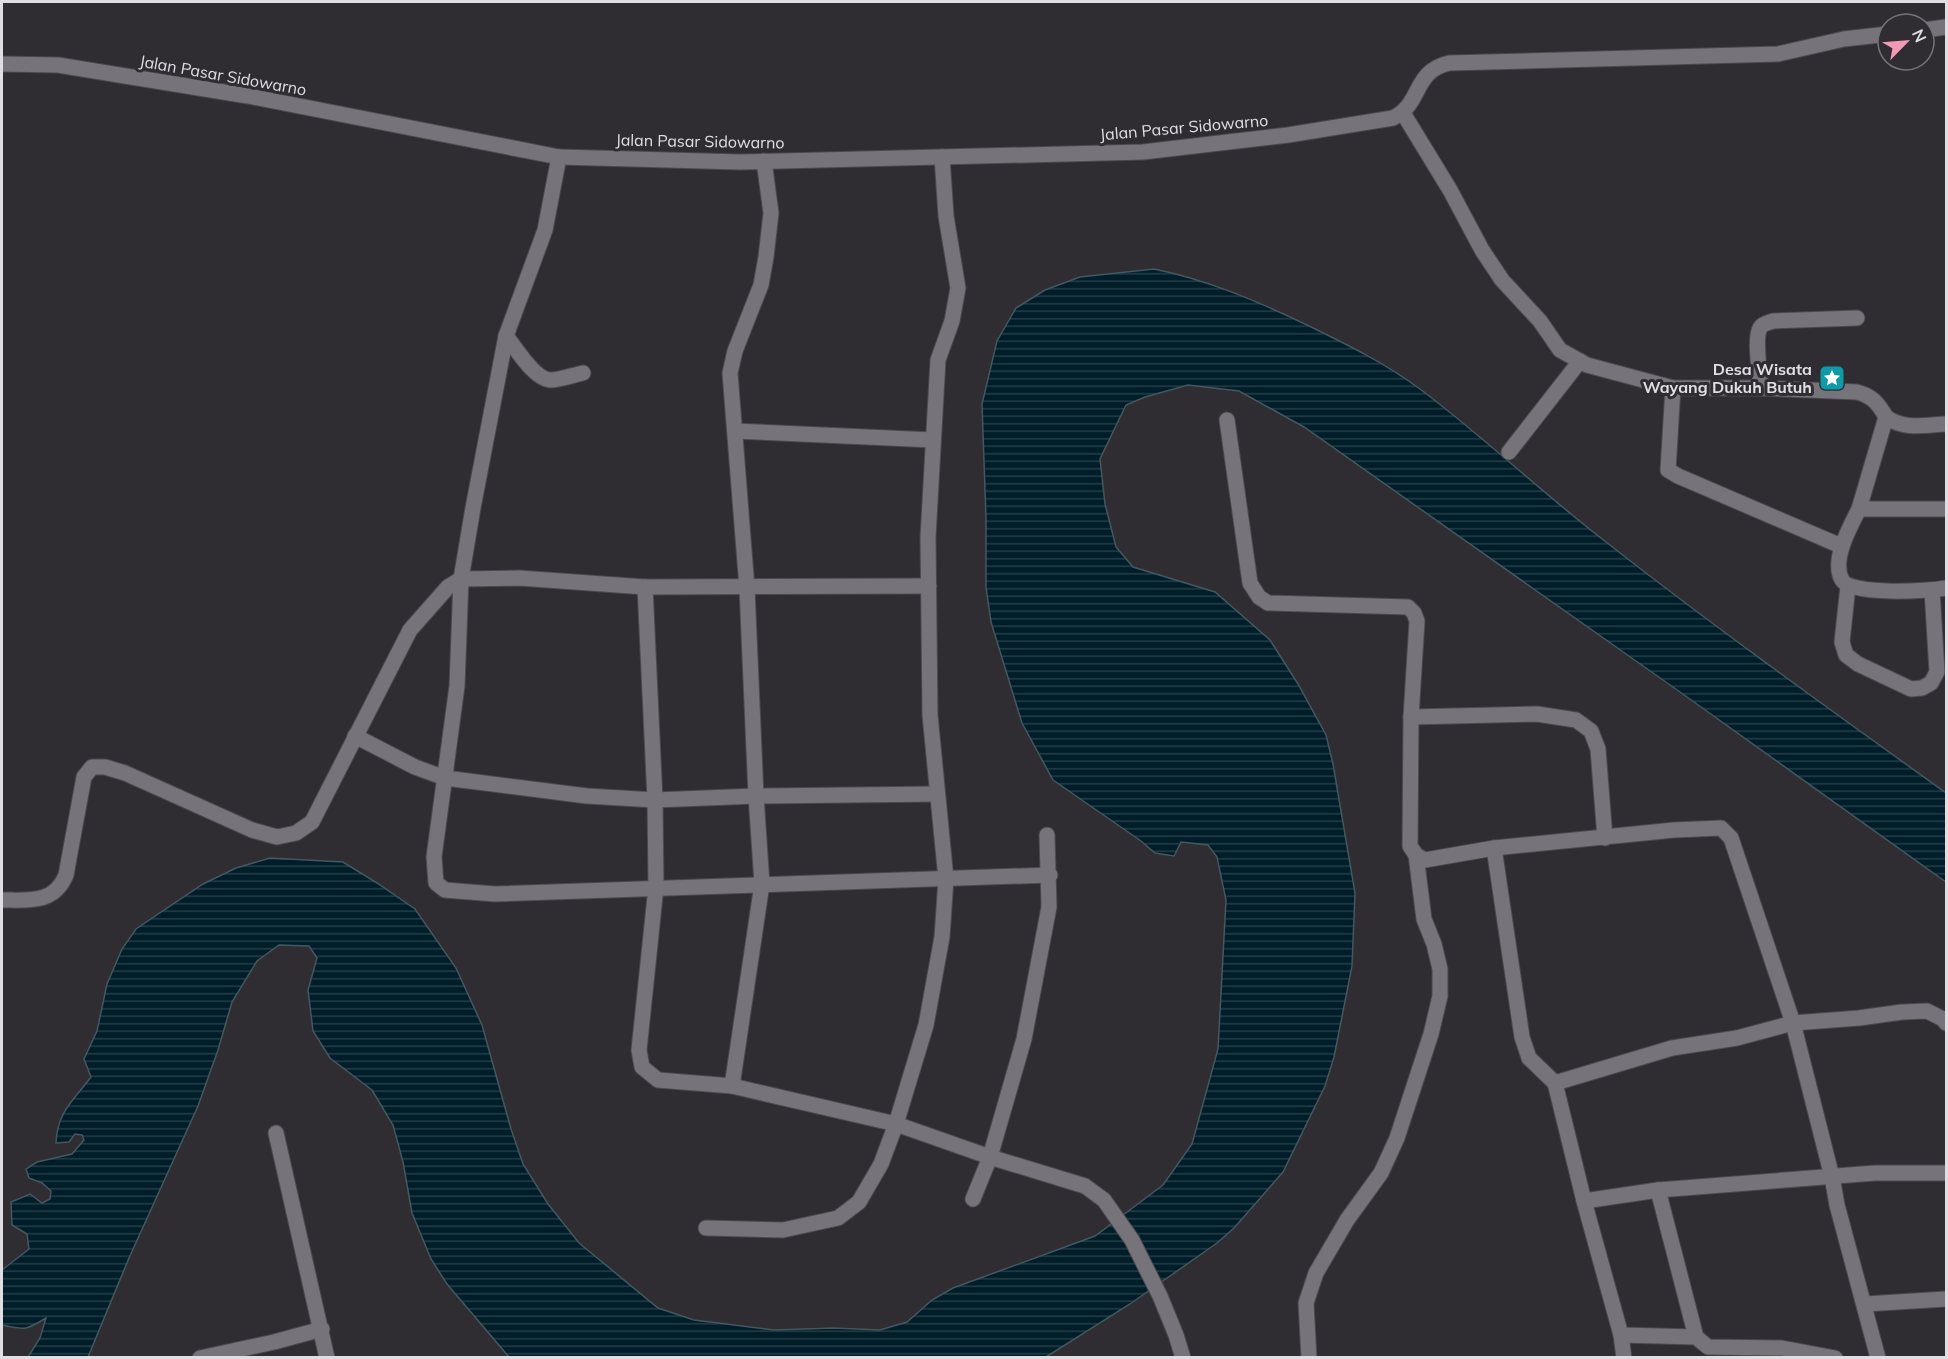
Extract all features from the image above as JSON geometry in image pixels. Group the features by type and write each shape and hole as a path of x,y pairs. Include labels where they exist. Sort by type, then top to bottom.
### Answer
{"street":[{"path":"1876,35 1844,39 1778,54 1449,63 1433,68 1427,73 1412,102 1403,113 1450,190 1482,250 1502,280 1540,321 1560,350 1587,365 1673,388 1761,388 1857,392 1870,395 1886,417 1895,424 1906,426 1947,424"},
{"name":"Jalan Pasar Sidowarno","path":"2,64 58,65 248,96 559,158 764,161 1143,152 1237,142 1341,125 1381,121 1403,113"},
{"path":"706,1228 783,1230 838,1218 859,1202 881,1164 896,1124 926,1025 942,938 946,879 930,715 928,537 938,360 952,321 958,288 946,216 942,157"},
{"path":"559,158 545,230 506,336 473,508 461,579 457,686 435,857 436,883 445,890 495,894 1050,875"},
{"path":"732,1086 762,884 747,588 730,373 735,351 761,285 766,257 771,213 764,161"},
{"path":"1761,388 1758,341 1762,325 1773,321 1857,318"},
{"path":"506,336 535,373 543,378 551,380 583,373"},
{"path":"1509,452 1580,361"},
{"path":"1673,388 1668,470 1841,546"},
{"path":"1848,586 1842,642 1846,655 1858,664 1911,689 1922,688 1931,683 1937,672 1939,589 1888,592 1848,586 1842,582 1839,573 1841,546 1859,509 1886,417"},
{"path":"1227,420 1250,583 1259,597 1268,603 1408,607 1414,613 1417,621 1411,717 1410,846 1416,855 1424,919 1434,944 1440,969 1440,996 1431,1034 1397,1138 1381,1173 1347,1220 1316,1273 1306,1303 1309,1358"},
{"path":"735,431 933,440"},
{"path":"1859,509 1947,509"},
{"path":"2,900 46,897 61,887 66,875 84,777 92,767 105,766 125,773 252,830 277,837 296,833 312,822 410,630 448,587 461,579 519,578 645,587 929,586"},
{"path":"645,587 655,800 656,887 639,1050 642,1067 658,1080 732,1086 896,1124 990,1157 1086,1186 1104,1200 1132,1240 1160,1296 1183,1358"},
{"path":"1411,717 1537,714 1576,720 1591,731 1598,749 1605,838"},
{"path":"355,736 415,767 445,778 586,796 655,800 756,796 937,794"},
{"path":"1416,855 1425,860 1494,848 1674,830 1721,828 1726,831 1736,850 1792,1023 1878,1358"},
{"path":"974,1199 990,1157 1024,1039 1049,907 1050,875 1047,835"},
{"path":"1494,848 1522,1037 1529,1058 1555,1083 1584,1201 1621,1335 1624,1358"},
{"path":"1555,1083 1660,1051 1737,1038 1792,1023 1927,1011 1947,1023"},
{"path":"276,1133 327,1358"},
{"path":"1584,1201 1658,1190 1875,1173 1947,1173"},
{"path":"1658,1190 1696,1337 1709,1352 1783,1353 1835,1358"},
{"path":"1865,1304 1947,1299"},
{"path":"200,1358 321,1329"},
{"path":"1621,1335 1696,1337"}],"water":[{"path":"1154,269 1213,285 1270,308 1351,347 1407,380 1444,407 1582,523 1648,574 1946,793 1946,882 1304,427 1239,391 1188,385 1126,405 1100,459 1105,504 1116,547 1133,567 1215,592 1270,640 1326,735 1355,893 1352,966 1334,1057 1325,1086 1283,1172 1234,1228 1217,1243 1130,1304 1046,1357 509,1357 447,1284 431,1259 412,1213 403,1162 393,1125 372,1090 330,1058 313,1031 308,990 317,958 309,946 279,945 257,961 232,1002 198,1106 129,1258 88,1357 28,1357 40,1338 46,1318 24,1328 2,1325 2,1270 29,1249 27,1234 12,1225 11,1202 30,1194 42,1203 50,1199 51,1191 42,1183 29,1178 26,1169 37,1162 72,1154 84,1140 82,1135 75,1134 69,1142 56,1143 63,1115 91,1077 84,1059 97,1031 107,984 122,949 136,929 203,884 236,868 270,858 343,862 415,909 456,968 482,1025 523,1164 548,1204 579,1243 658,1308 694,1320 774,1330 834,1328 880,1330 907,1322 932,1300 953,1288 1095,1236 1163,1185 1192,1144 1218,1049 1226,900 1217,857 1208,845 1181,842 1174,856 1155,853 1053,780 1022,723 991,622 986,587 982,404 997,341 1016,308 1045,290 1080,277"}],"place":[{"name":"Desa Wisata Wayang Dukuh Butuh","path":"1832,378"}]}
